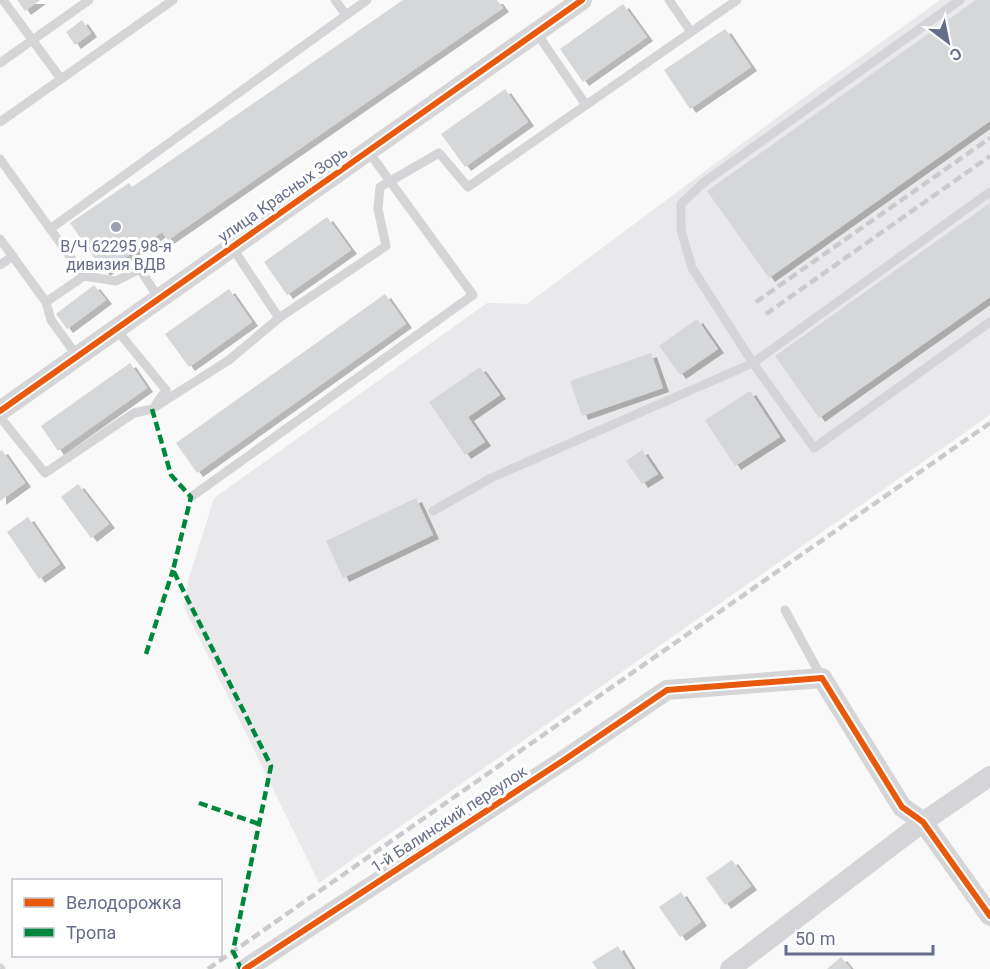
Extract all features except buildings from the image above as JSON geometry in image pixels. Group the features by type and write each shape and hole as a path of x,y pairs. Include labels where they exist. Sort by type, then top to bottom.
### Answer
{"street":[{"name":"улица Красных Зорь","path":"0,411 582,0"},
{"name":"1-й Балинский переулок","path":"245,969 667,690 822,678"},
{"path":"822,678 902,807 924,822 990,916"},
{"path":"730,969 924,822 990,776"}],"lane":[{"path":"3,0 61,79"},
{"path":"0,63 89,0"},
{"path":"0,122 173,0"},
{"path":"335,0 346,15"},
{"path":"50,229 366,0"},
{"path":"669,0 691,32"},
{"path":"0,417 45,473 134,413 152,409 229,360 279,318 386,246 378,209 380,187 390,180 439,153 468,187 736,0"},
{"path":"960,0 703,183 681,204 681,230 692,268 753,363 814,448 990,322"},
{"path":"536,32 586,105"},
{"path":"191,497 473,295 368,151"},
{"path":"2,164 84,276"},
{"path":"433,511 491,478 753,363 990,192"},
{"path":"0,239 46,302 51,320 77,356"},
{"path":"232,247 279,318"},
{"path":"0,265 13,256"},
{"path":"46,302 84,276 116,281 140,269 159,298"},
{"path":"116,329 166,390 152,409"},
{"path":"785,610 822,678"}],"shaded area":[{"path":"940,0 990,0 990,415 319,883 184,607 188,581 214,498 487,303 527,304 798,102"}],"railway":[{"path":"756,302 990,138"},
{"path":"766,314 990,156"},
{"path":"208,969 990,423"}],"marked path":[{"path":"152,409 171,475 191,497 173,570 271,766 233,951 241,969"},
{"path":"146,654 173,570"},
{"path":"199,803 259,824"}],"cycle path":[{"path":"0,411 582,0"},
{"path":"245,969 667,690 822,678 902,807 923,822 990,916"}],"place":[{"name":"В/Ч 62295 98-я дивизия ВДВ","path":"116,227"}]}
